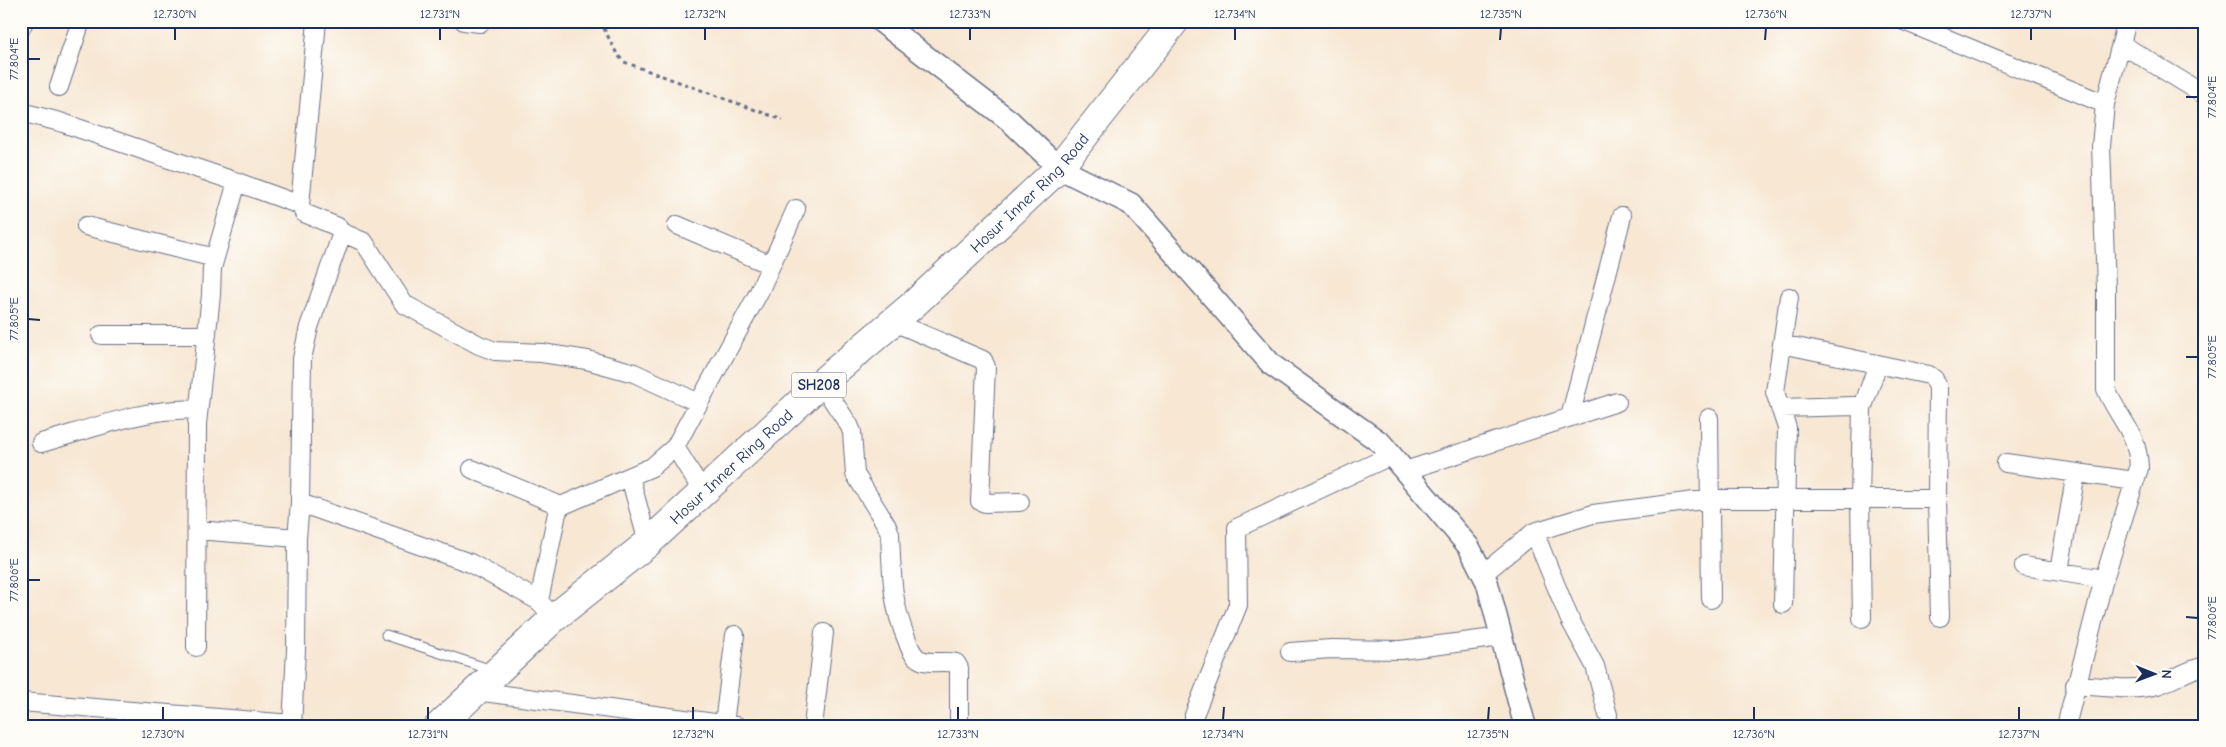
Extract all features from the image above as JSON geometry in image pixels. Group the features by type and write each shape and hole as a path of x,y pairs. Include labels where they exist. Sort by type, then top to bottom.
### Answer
{"main road":[{"name":"Hosur Inner Ring Road","path":"439,726 497,672 546,609 648,543 821,383 894,322 1058,168 1174,21"}],"street":[{"path":"21,28 24,21"},
{"path":"59,87 81,21"},
{"path":"317,21 300,205 304,213 338,227 341,232 364,242 404,304 479,344 495,351 542,353 587,360 634,373 699,403"},
{"path":"880,21 1010,121 1058,168 1131,204 1272,365 1381,443 1470,547 1487,582 1525,726"},
{"path":"1904,21 2105,104"},
{"path":"2066,726 2075,686 2117,533 2139,468 2138,451 2132,433 2112,404 2106,389 2106,288 2101,146 2105,104 2127,21"},
{"path":"2121,44 2205,95"},
{"path":"21,112 60,122 300,205"},
{"path":"196,647 198,410 215,258 237,182"},
{"path":"300,503 470,563 546,609 557,513 561,506 652,467 675,447 759,292 796,208"},
{"path":"1570,417 1622,216"},
{"path":"677,225 771,265"},
{"path":"86,226 215,258"},
{"path":"21,702 292,725 297,538 300,503 302,359 309,327 341,232"},
{"path":"1783,604 1787,428 1776,392 1789,297"},
{"path":"894,322 977,355 983,360 986,367 980,501 985,503 1020,502"},
{"path":"101,335 207,335"},
{"path":"1782,344 1929,374 1934,378 1938,387 1937,499 1940,617"},
{"path":"1862,618 1860,499 1862,409 1878,364"},
{"path":"821,383 849,425 852,432 855,474 887,526 895,608 912,651 917,658 924,661 951,661 956,663 959,668 959,726"},
{"path":"1194,726 1194,715 1238,605 1237,528 1399,463 1570,417 1617,402"},
{"path":"1780,408 1855,406 1862,409"},
{"path":"41,442 159,411 180,408 198,410"},
{"path":"1709,418 1711,599"},
{"path":"675,447 703,492"},
{"path":"2006,462 2135,482"},
{"path":"472,468 561,506"},
{"path":"2059,572 2076,473"},
{"path":"630,477 648,543"},
{"path":"1483,574 1534,532 1593,514 1710,499 1937,499"},
{"path":"196,530 297,538"},
{"path":"1534,532 1570,620 1595,666 1608,714"},
{"path":"2024,566 2104,579"},
{"path":"813,726 824,633"},
{"path":"476,691 667,721 730,725 735,635"},
{"path":"1290,652 1331,649 1401,650 1502,638"},
{"path":"2075,686 2141,688 2162,683 2205,666"}],"lane":[{"path":"386,635 497,672"}],"path":[{"path":"600,21 616,54 624,62 783,120"}]}
